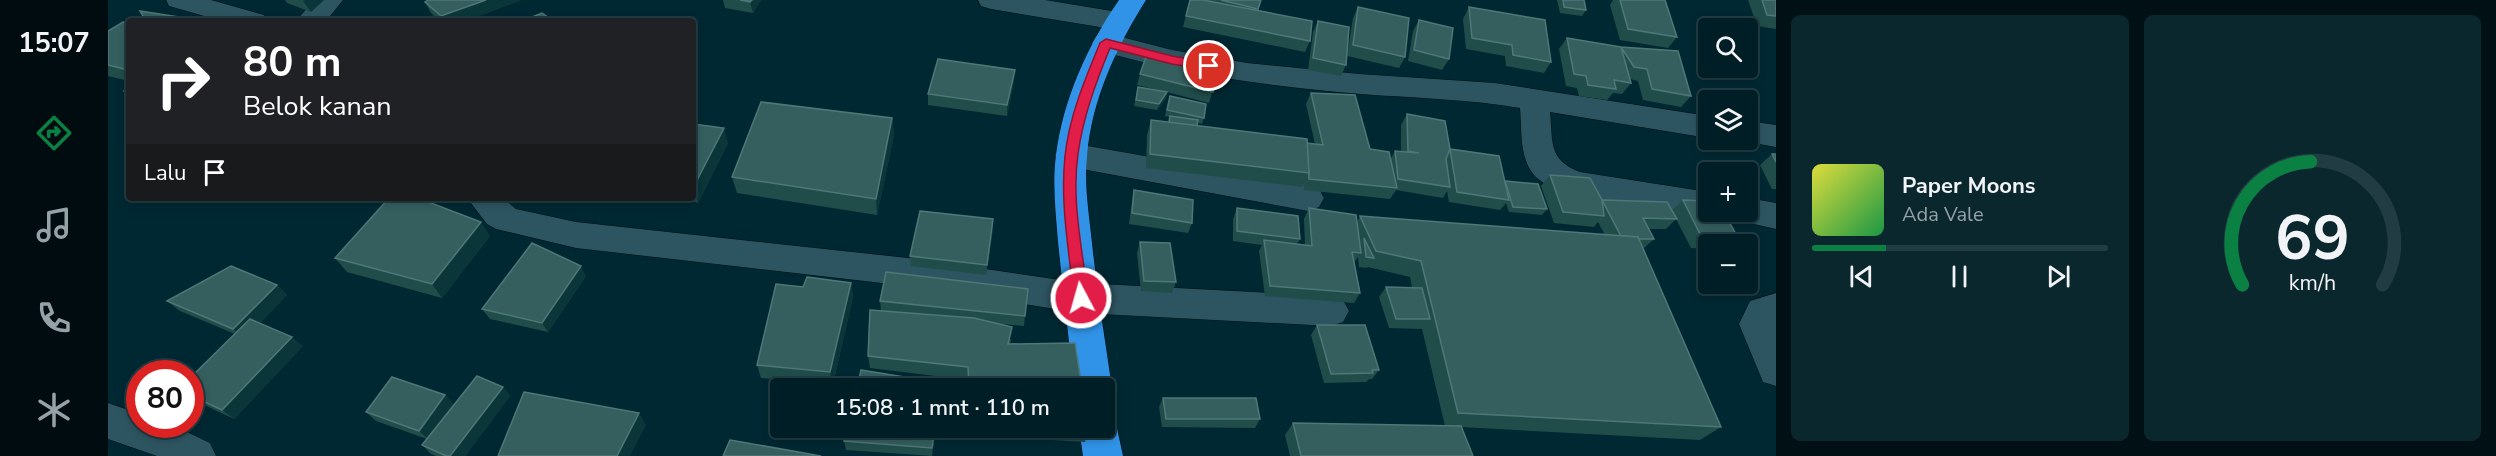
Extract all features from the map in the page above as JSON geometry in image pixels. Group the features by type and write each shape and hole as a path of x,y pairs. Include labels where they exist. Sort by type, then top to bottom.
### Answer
{"highway":[{"path":"1092,378 1070,198 1071,155 1086,91 1119,21"},
{"path":"1100,438 1104,456"}],"street":[{"path":"179,0 243,18"},
{"path":"313,18 330,0"},
{"path":"991,0 1119,21 1172,60 1247,73 1359,84 1456,89 1698,125"},
{"path":"1534,99 1540,160 1556,176 1577,184 1698,203"},
{"path":"1758,133 1776,136"},
{"path":"1071,155 1308,198"},
{"path":"486,201 499,215 508,220 576,236 916,273 1081,298 1331,310"},
{"path":"1758,213 1776,216"},
{"path":"1776,308 1761,312 1757,324 1776,370"},
{"path":"108,421 166,441 196,456"}],"building":[{"path":"428,0 486,0 441,16 425,2"},
{"path":"1190,0 1203,0 1312,21 1310,41 1186,16"},
{"path":"1221,0 1261,0 1258,9"},
{"path":"1563,0 1584,0 1586,10 1564,7"},
{"path":"1620,0 1665,0 1677,37 1628,29"},
{"path":"1762,0 1776,0 1776,16 1767,15"},
{"path":"1358,7 1409,18 1405,57 1353,45"},
{"path":"1469,7 1545,20 1551,62 1513,55 1512,45 1472,38"},
{"path":"140,11 185,18 144,18"},
{"path":"542,13 549,18 530,18"},
{"path":"1419,20 1453,28 1449,59 1414,50"},
{"path":"1318,21 1349,27 1346,65 1313,58"},
{"path":"126,22 126,70 108,65 108,31"},
{"path":"1567,38 1621,47 1631,83 1614,80 1616,89 1588,85 1586,76 1574,74"},
{"path":"1621,47 1678,51 1691,96 1652,89 1647,69 1634,67"},
{"path":"1148,51 1219,69 1213,92 1140,74"},
{"path":"938,59 1015,70 1007,105 928,94"},
{"path":"1138,87 1167,92 1159,104 1136,100"},
{"path":"1311,93 1355,95 1370,149 1389,152 1397,188 1309,179 1307,143 1323,145"},
{"path":"1170,96 1206,104 1204,118 1167,110"},
{"path":"761,102 892,118 876,199 732,177"},
{"path":"1407,114 1445,121 1450,149 1446,159 1450,187 1398,179 1395,151 1419,153 1408,151"},
{"path":"1170,116 1198,120 1197,126 1169,123"},
{"path":"1151,120 1307,139 1309,173 1150,154"},
{"path":"696,124 724,128 696,182"},
{"path":"1450,149 1499,156 1509,200 1457,192"},
{"path":"1550,175 1590,178 1602,200 1604,216 1563,212"},
{"path":"1505,181 1538,184 1547,209 1513,207"},
{"path":"1134,190 1193,200 1192,223 1132,213"},
{"path":"1602,200 1667,202 1677,219 1643,218 1654,239 1621,236"},
{"path":"1683,200 1698,201 1698,222 1729,222 1736,234 1700,234"},
{"path":"386,201 426,201 481,222 432,284 335,258"},
{"path":"1237,208 1298,216 1300,239 1237,231"},
{"path":"1309,208 1356,215 1361,253 1352,252 1360,293 1270,286 1264,240 1312,246"},
{"path":"920,211 993,219 987,265 910,256"},
{"path":"1360,216 1638,237 1721,427 1458,413 1421,261 1376,251"},
{"path":"1364,238 1374,258 1366,257"},
{"path":"1140,242 1170,243 1176,282 1144,281"},
{"path":"532,243 581,266 542,323 482,309"},
{"path":"231,266 277,285 233,329 167,301"},
{"path":"886,272 1028,289 1025,316 880,301"},
{"path":"807,277 851,283 830,372 757,365 776,284 803,287"},
{"path":"1386,287 1422,288 1430,319 1396,319"},
{"path":"870,310 974,318 1012,327 1008,344 1075,343 1080,378 969,378 968,367 868,356"},
{"path":"250,319 292,337 222,410 204,402 204,364"},
{"path":"1317,325 1365,325 1379,370 1372,370 1373,373 1331,374"},
{"path":"861,370 904,377 904,378 859,378"},
{"path":"477,376 503,387 450,456 422,445"},
{"path":"392,377 445,395 419,431 366,412"},
{"path":"524,392 639,413 617,456 498,456"},
{"path":"1163,398 1256,398 1260,419 1166,419"},
{"path":"1293,423 1461,426 1473,456 1301,456"},
{"path":"845,438 934,438 932,448 844,441"},
{"path":"730,440 821,456 723,456"}],"route":[{"path":"1081,298 1070,198 1071,155 1086,91 1106,43 1172,60 1209,66"}]}
